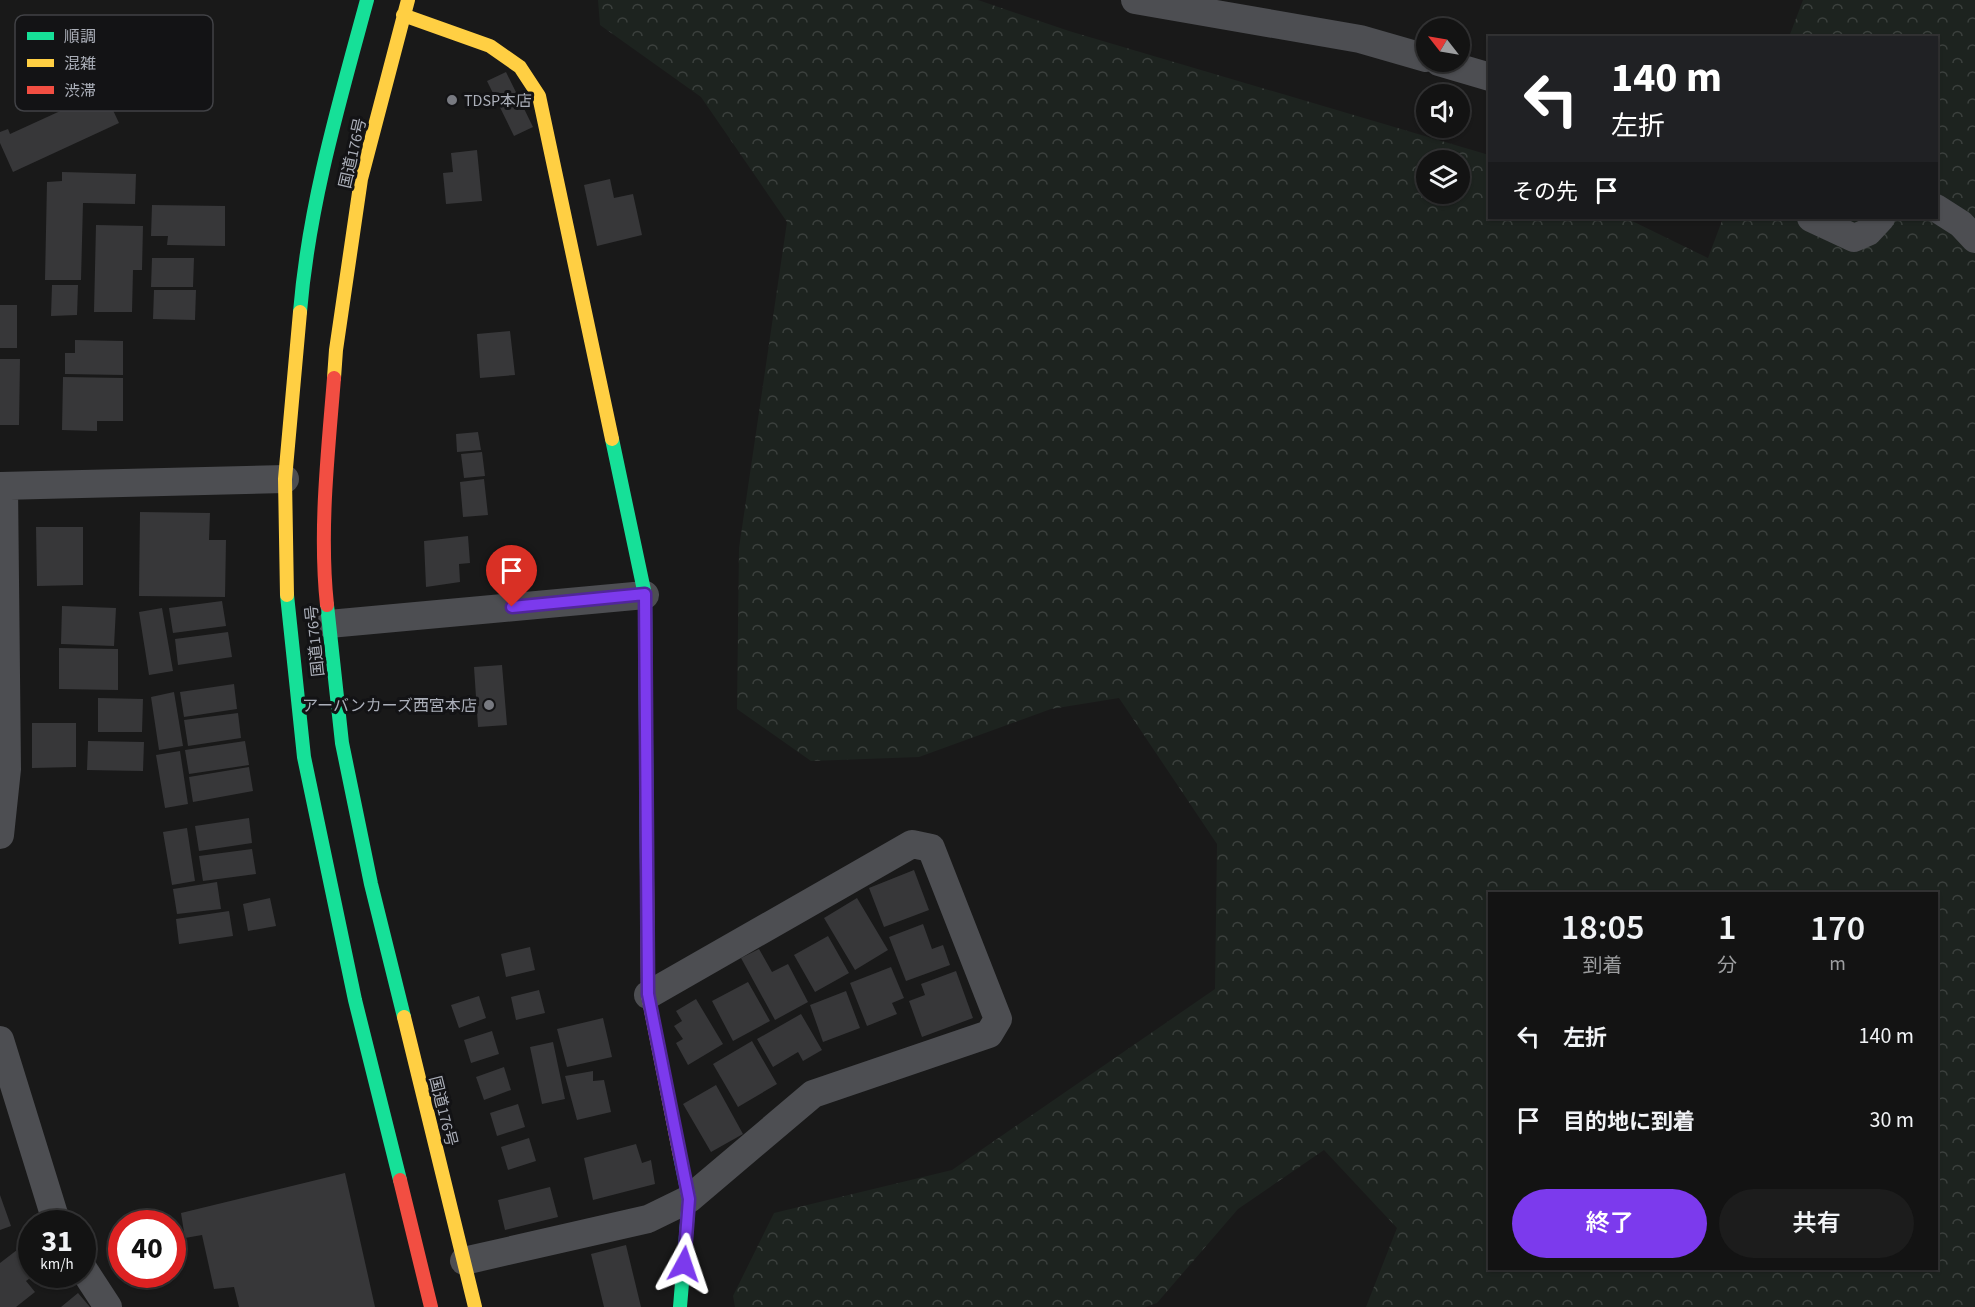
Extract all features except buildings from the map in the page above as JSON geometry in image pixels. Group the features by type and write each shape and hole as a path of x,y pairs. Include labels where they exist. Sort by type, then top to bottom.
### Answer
{"main road":[{"name":"国道176号","path":"367,0 322,168 303,277 285,479 286,589 304,757 355,1000 431,1307"},
{"name":"国道176号","path":"408,0 361,179 336,350 326,478 324,576 342,743 371,885 475,1307"},
{"path":"403,15 490,46 519,66 539,96 645,594 648,994 689,1199 680,1307"}],"street":[{"path":"1135,0 1360,39 1416,55"},
{"path":"1470,71 1488,76"},
{"path":"1938,209 1961,224 1975,239"},
{"path":"1813,219 1854,238 1868,232 1880,219"},
{"path":"0,835 4,769 2,486 285,479"},
{"path":"329,624 645,594"},
{"path":"464,1261 648,1219 689,1199 813,1094 989,1034 998,1019 931,848 912,843 648,994"},
{"path":"0,1040 53,1210"},
{"path":"96,1288 108,1307"}],"green space":[{"path":"598,0 978,0 1069,31 1416,133 1416,138 1431,138 1488,155 1488,219 1628,219 1708,258 1723,219 1938,219 1938,36 1789,36 1803,0 1975,0 1975,1307 1366,1307 1397,1228 1324,1150 1238,1209 1157,1303 1145,1307 735,1307 733,1296 774,1213 952,1170 1215,989 1217,844 1119,698 1051,709 919,757 811,761 737,709 739,548 787,222 701,97 600,25"}],"traffic: fast":[{"path":"300,312 310,232 326,154 367,0"},
{"path":"612,439 645,595 647,877"},
{"path":"287,595 304,757 355,1000 400,1180"},
{"path":"327,605 342,743 371,884 404,1017"},
{"path":"680,1156 689,1199 680,1307"}],"traffic: slow":[{"path":"334,378 361,179 408,0"},
{"path":"403,15 490,46 520,67 539,96 612,439"},
{"path":"287,595 285,479 300,312"},
{"path":"647,877 648,995 680,1156"},
{"path":"404,1017 475,1307"}],"traffic: jam":[{"path":"327,605 324,520 334,378"},
{"path":"400,1180 431,1307"}],"place":[{"name":"TDSP本店","path":"452,100"},
{"name":"アーバンカーズ西宮本店","path":"489,705"}],"route":[{"path":"512,607 645,594 648,994 689,1199 684,1264"}]}
